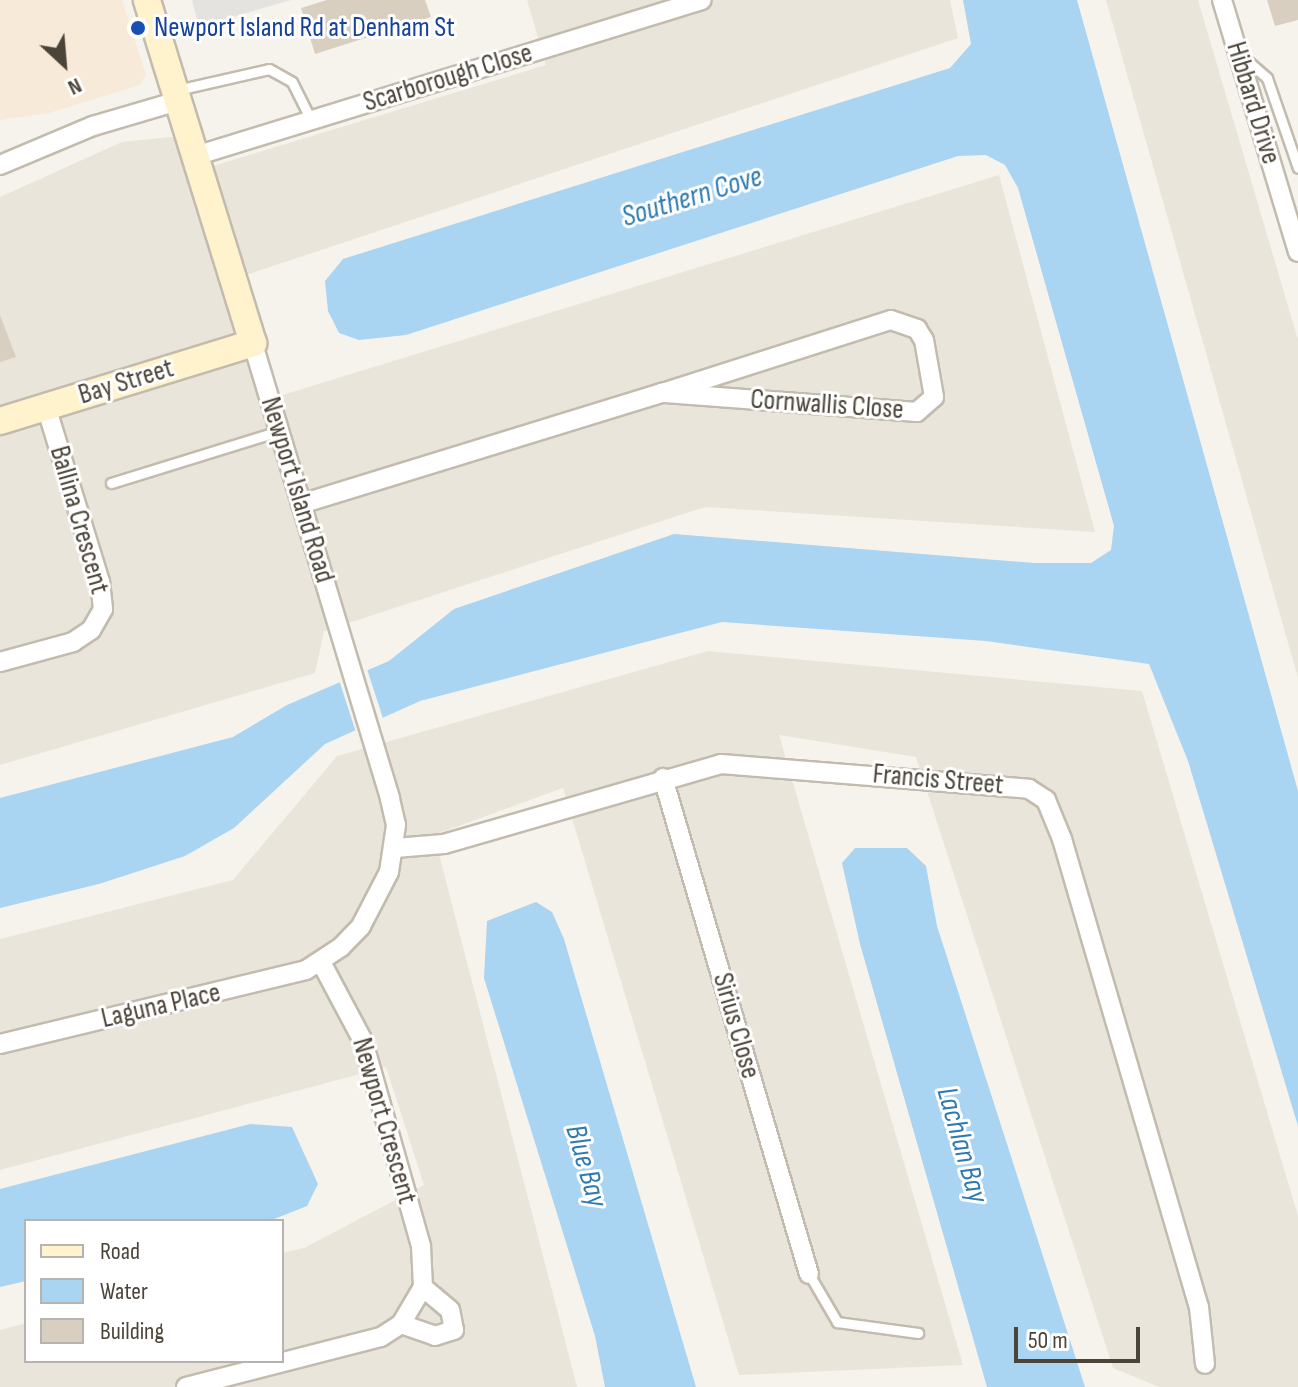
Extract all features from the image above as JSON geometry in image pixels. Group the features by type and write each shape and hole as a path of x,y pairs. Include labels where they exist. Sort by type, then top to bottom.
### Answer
{"street":[{"name":"Newport Island Road","path":"147,0 351,665 396,825 395,848 376,902 361,926 321,962"},
{"name":"Scarborough Close","path":"195,156 702,0"},
{"name":"Hibbard Drive","path":"1222,0 1298,251"},
{"path":"0,165 93,126 177,96"},
{"name":"Cornwallis Close","path":"301,504 891,320 917,329 924,340 934,397 929,406 905,412 662,393"},
{"name":"Bay Street","path":"0,421 253,343"},
{"name":"Ballina Crescent","path":"0,662 73,642 91,630 103,609 100,582 46,407"},
{"name":"Francis Street","path":"395,848 444,844 663,778 737,764 1008,784 1029,789 1046,800 1062,839 1199,1307 1205,1364"},
{"name":"Sirius Close","path":"663,778 809,1274"},
{"name":"Laguna Place","path":"0,1044 290,975 321,962"},
{"name":"Newport Crescent","path":"321,962 363,1041 421,1246 423,1287"},
{"path":"284,1363 359,1344 401,1324 423,1287 450,1310 454,1330 435,1336 401,1324"},
{"path":"186,1387 283,1363"}],"lane":[{"path":"1238,52 1267,78 1298,168"},
{"path":"177,96 269,69 292,82 311,120"},
{"path":"111,483 279,431"},
{"path":"809,1274 837,1322 918,1333"}],"shaded area":[{"path":"0,0 122,0 146,75 140,85 49,113 0,120"},
{"path":"192,0 291,0 199,27"},
{"path":"527,0 950,0 958,38 225,282 263,401 999,175 1095,532 705,507 324,631 315,673 0,765 0,197 122,142 179,136 190,173 546,65"},
{"path":"1106,0 1198,0 1298,340 1298,678"},
{"path":"708,651 1142,691 1298,1216 1298,1387 1159,1387 1113,1368 916,757 779,735 963,1365 739,1375 563,788 434,835 577,1387 0,1387 0,1330 24,1324 24,1363 284,1363 284,1253 304,1248 424,1185 386,1067 0,1170 0,939 233,880 337,756"}],"water":[{"name":"Southern Cove","path":"963,0 1077,0 1298,791 1298,1126 1188,761 1149,664 986,641 722,622 420,701 325,744 234,828 185,856 99,884 0,908 0,798 233,737 287,705 389,661 454,609 674,534 1035,563 1091,563 1111,550 1114,526 1018,188 1005,165 986,155 958,156 406,335 359,340 339,333 328,311 325,281 343,259 950,68 971,44"},
{"name":"Lachlan Bay","path":"855,848 907,848 926,866 937,926 1085,1387 987,1387 860,944 842,863"},
{"name":"Blue Bay","path":"536,902 552,912 564,939 696,1387 605,1387 595,1336 484,978 487,921"},
{"path":"250,1124 292,1127 318,1184 307,1206 274,1219 24,1219 24,1281 0,1287 0,1189"}],"pier":[{"path":"366,666 384,722 356,731 337,675"}],"building":[{"path":"327,0 425,0 431,17 315,54 301,8"},
{"path":"1267,0 1298,0 1298,20 1275,26"},
{"path":"0,315 16,357 0,362"}],"place":[{"name":"Newport Island Rd at Denham St","path":"138,28"}]}
